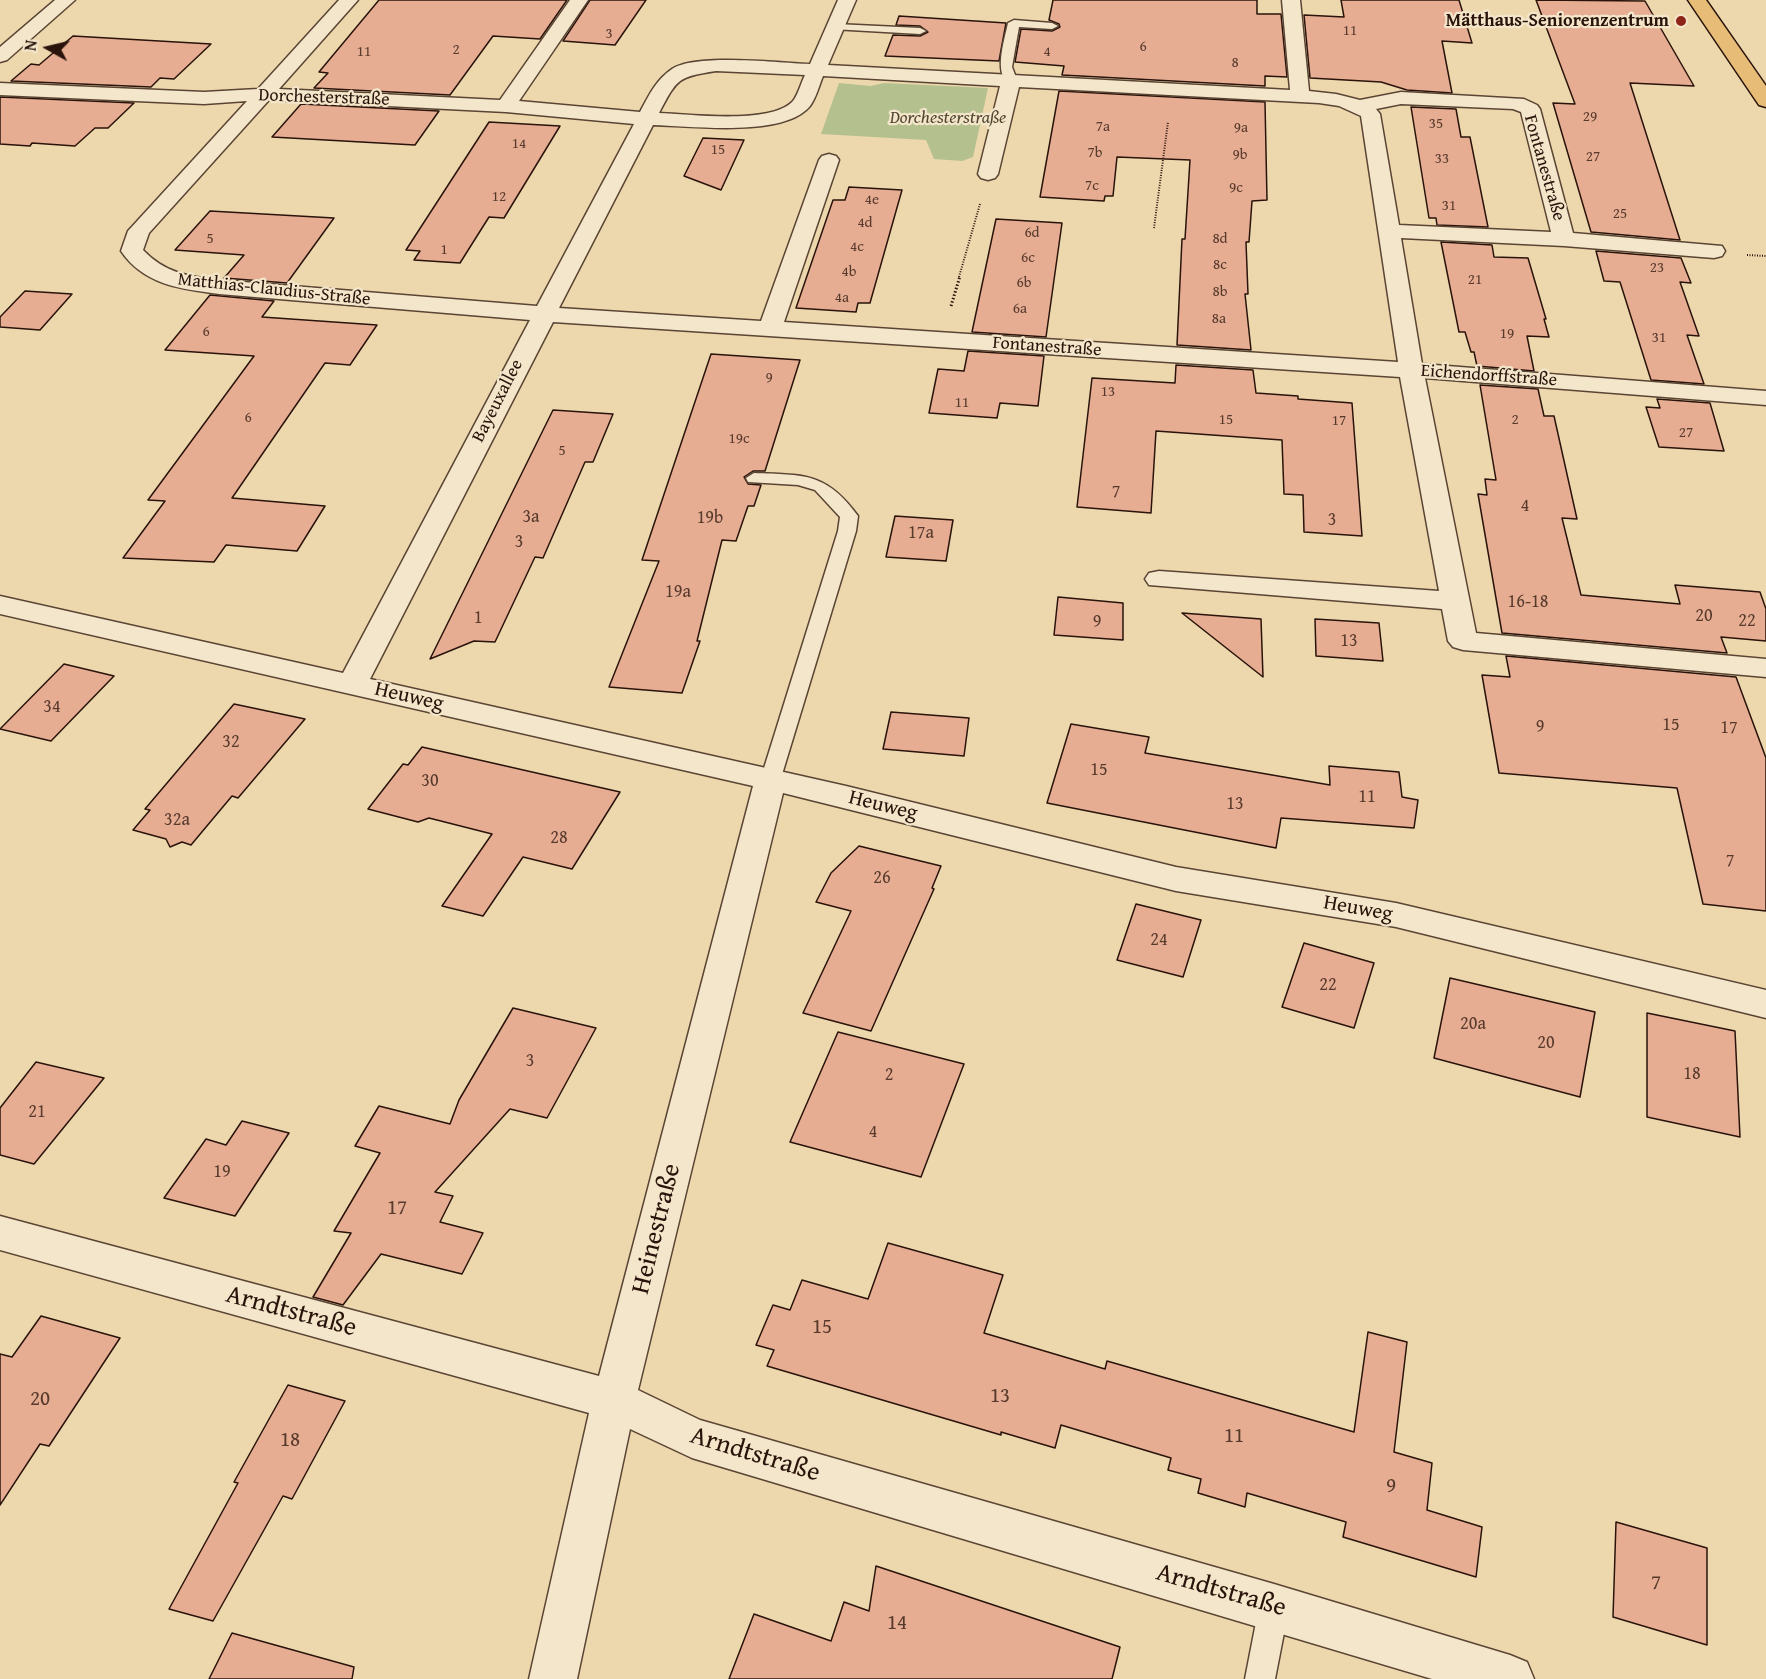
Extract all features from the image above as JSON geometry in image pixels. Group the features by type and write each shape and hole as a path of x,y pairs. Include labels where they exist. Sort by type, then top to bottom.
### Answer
{"main road":[{"path":"1697,0 1717,26 1766,101"}],"street":[{"path":"0,56 66,0"},
{"name":"Matthias-Claudius-Straße","path":"348,0 139,231 132,251 146,268 174,281 219,287 543,314"},
{"path":"506,106 579,0"},
{"path":"847,0 816,70 1300,96 1340,99 1360,106 1370,114 1411,370"},
{"path":"1291,0 1300,96"},
{"name":"Bayeuxallee","path":"352,684 664,85 681,71 716,65 816,70"},
{"name":"Dorchesterstraße","path":"0,89 204,98 264,94 506,106 648,119 736,121 769,119 789,113 802,103 816,70"},
{"path":"988,174 1011,80"},
{"name":"Fontanestraße","path":"1360,106 1401,98 1517,103 1530,109 1564,239"},
{"path":"770,330 829,160"},
{"name":"Fontanestraße","path":"1389,231 1564,239 1714,251"},
{"name":"Fontanestraße","path":"543,314 1411,370"},
{"name":"Eichendorffstraße","path":"1766,398 1411,370 1463,641 1766,668"},
{"path":"1159,579 1455,602"},
{"name":"Heuweg","path":"0,605 846,797 1176,879 1396,915 1766,1004"},
{"name":"Heinestraße","path":"553,1679 614,1400 770,781"},
{"name":"Arndtstraße","path":"0,1233 614,1400 692,1438 1274,1606 1510,1679"}],"lane":[{"path":"1011,80 1006,67 1014,23 1052,26"},
{"path":"836,27 920,31"},
{"path":"754,478 798,480 820,486 849,516 844,542 770,781"},
{"path":"1260,1679 1274,1606"}],"path":[{"path":"1154,228 1173,89"},
{"path":"941,341 988,174"}],"green space":[{"name":"Dorchesterstraße","path":"839,83 871,86 884,83 988,88 973,157 962,161 934,159 926,140 821,134"}],"building":[{"path":"379,0 567,0 540,39 493,36 450,95 314,88 328,73 319,72"},
{"path":"590,0 646,0 615,45 563,41"},
{"path":"1053,0 1257,0 1257,14 1281,14 1287,77 1265,76 1265,86 1062,75 1064,66 1015,62 1021,29 1052,31 1060,27 1059,24 1049,20"},
{"path":"1341,0 1459,0 1472,43 1442,41 1452,93 1407,90 1381,82 1310,78 1304,15 1344,17"},
{"path":"1536,0 1645,1 1694,86 1630,83 1680,240 1591,232 1553,103 1575,104"},
{"path":"899,16 1006,23 999,61 885,56 893,35 920,36 928,32 920,26 896,25"},
{"path":"73,36 211,44 174,79 160,78 151,87 11,81 31,64 39,65"},
{"path":"1059,91 1265,102 1267,200 1252,201 1249,242 1246,242 1248,294 1245,294 1251,350 1177,345 1182,239 1185,239 1190,160 1117,157 1113,196 1105,196 1104,201 1040,197"},
{"path":"0,97 134,103 108,128 95,128 75,146 32,143 30,146 0,144"},
{"path":"301,104 439,111 415,145 272,137"},
{"path":"1411,107 1456,109 1461,137 1470,137 1488,227 1437,225 1436,218 1429,218"},
{"path":"489,122 560,126 504,218 489,217 460,263 414,260 420,251 406,250"},
{"path":"703,138 744,140 721,190 684,176"},
{"path":"849,187 902,190 870,303 858,303 856,312 796,308 833,200 845,200"},
{"path":"210,211 334,218 287,283 224,278 244,255 175,250"},
{"path":"996,219 1062,223 1046,337 972,332"},
{"path":"1441,242 1492,245 1494,257 1528,258 1549,337 1527,336 1534,371 1477,366 1474,352 1471,352 1465,332 1459,332"},
{"path":"1596,251 1681,258 1691,283 1680,282 1699,336 1687,335 1704,384 1651,380 1620,282 1604,281"},
{"path":"25,291 72,294 40,330 0,327 0,317"},
{"path":"210,295 274,301 262,317 377,325 350,365 325,363 232,498 325,506 297,551 226,545 214,562 123,558 165,501 148,500 254,356 165,350"},
{"path":"968,351 1044,356 1038,406 1000,403 997,418 929,413 938,369 964,371"},
{"path":"711,354 800,360 765,471 753,471 744,477 748,484 761,485 754,506 748,506 736,541 722,540 697,641 700,641 682,693 609,687 659,561 642,560"},
{"path":"1176,365 1253,370 1256,393 1352,403 1362,536 1304,532 1303,495 1284,494 1282,440 1156,431 1151,513 1077,507 1092,378 1175,383"},
{"path":"1480,385 1538,389 1544,416 1554,416 1577,519 1562,518 1581,595 1680,604 1675,585 1760,592 1766,609 1766,641 1721,637 1727,653 1502,633 1478,494 1487,495 1485,479 1496,480"},
{"path":"1657,399 1710,403 1724,451 1659,447 1646,407 1660,408"},
{"path":"553,410 613,414 593,462 585,462 543,558 535,557 495,642 474,641 430,659"},
{"path":"895,516 953,520 946,561 886,557"},
{"path":"1058,597 1123,603 1123,640 1054,635"},
{"path":"1182,613 1261,619 1263,677"},
{"path":"1315,619 1379,623 1383,661 1316,656"},
{"path":"1506,656 1736,677 1766,758 1766,911 1703,904 1677,788 1499,773 1482,675 1510,677"},
{"path":"64,664 114,676 51,741 0,729"},
{"path":"234,704 305,719 238,798 232,796 191,845 182,842 170,847 166,839 133,830 150,810 145,809"},
{"path":"891,712 969,718 964,756 883,749"},
{"path":"1071,724 1149,737 1145,753 1330,785 1329,766 1399,772 1402,797 1418,800 1414,828 1281,818 1276,848 1047,803"},
{"path":"422,747 620,792 572,869 523,857 483,916 442,906 492,834 429,818 418,822 368,809 403,764 408,765"},
{"path":"859,846 941,866 932,888 934,889 871,1031 803,1013 851,911 816,902 831,873"},
{"path":"1136,904 1201,920 1183,977 1117,960"},
{"path":"1304,943 1374,963 1354,1028 1282,1007"},
{"path":"1450,978 1595,1012 1580,1097 1434,1058"},
{"path":"513,1008 596,1028 547,1118 510,1109 435,1192 453,1196 440,1222 483,1233 462,1274 381,1254 343,1305 313,1297 351,1233 334,1231 380,1153 355,1146 379,1106 450,1124 459,1100"},
{"path":"1647,1013 1735,1031 1740,1137 1647,1117"},
{"path":"838,1032 964,1064 921,1177 790,1142"},
{"path":"36,1062 104,1078 34,1164 0,1155 0,1108"},
{"path":"242,1121 289,1133 235,1216 164,1198 206,1139 226,1145"},
{"path":"888,1243 1003,1275 984,1333 1105,1369 1107,1361 1354,1432 1368,1332 1407,1342 1394,1452 1432,1463 1427,1510 1482,1527 1476,1577 1343,1537 1346,1522 1247,1493 1245,1507 1198,1493 1201,1479 1168,1470 1171,1458 1061,1425 1055,1448 1001,1432 1001,1435 767,1366 774,1350 756,1345 773,1305 790,1310 802,1280 868,1299"},
{"path":"41,1316 120,1338 49,1446 40,1444 0,1505 0,1354 12,1357"},
{"path":"288,1385 345,1401 292,1499 283,1496 213,1621 169,1609 238,1483 234,1482"},
{"path":"1616,1522 1707,1548 1707,1645 1613,1617"},
{"path":"876,1566 1120,1647 1112,1679 729,1679 754,1614 831,1641 844,1602 869,1611"},
{"path":"232,1633 354,1667 352,1679 209,1679"}],"place":[{"name":"Mätthaus-Seniorenzentrum","path":"1681,21"}]}
